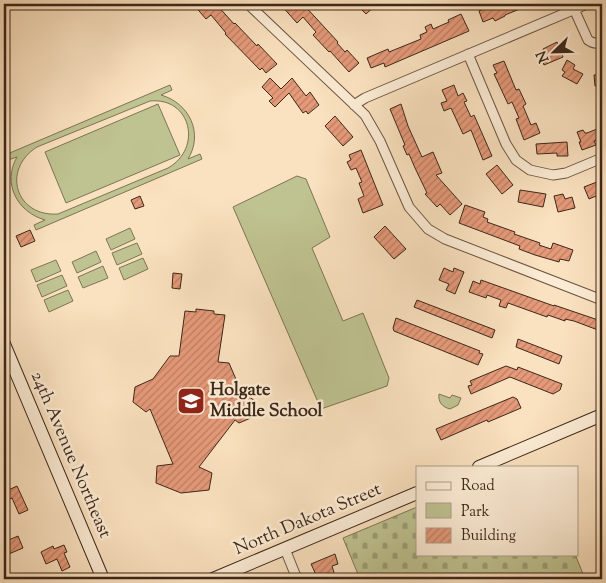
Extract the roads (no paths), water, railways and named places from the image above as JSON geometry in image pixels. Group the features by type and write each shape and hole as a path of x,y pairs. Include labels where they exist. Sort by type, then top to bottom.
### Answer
{"street":[{"path":"248,4 354,104 370,122 404,198 414,214 428,229 445,239 602,300"},
{"path":"354,104 587,4"},
{"path":"574,10 588,40 591,42 602,42"},
{"path":"468,54 506,144 510,152 523,166 530,170 553,175 566,173 602,158"},
{"name":"24th Avenue Northeast","path":"4,344 103,579"},
{"path":"482,466 602,415"},
{"name":"North Dakota Street","path":"213,579 416,493"},
{"path":"285,549 297,579"}],"place":[{"name":"Holgate Middle School","path":"191,401"}]}
